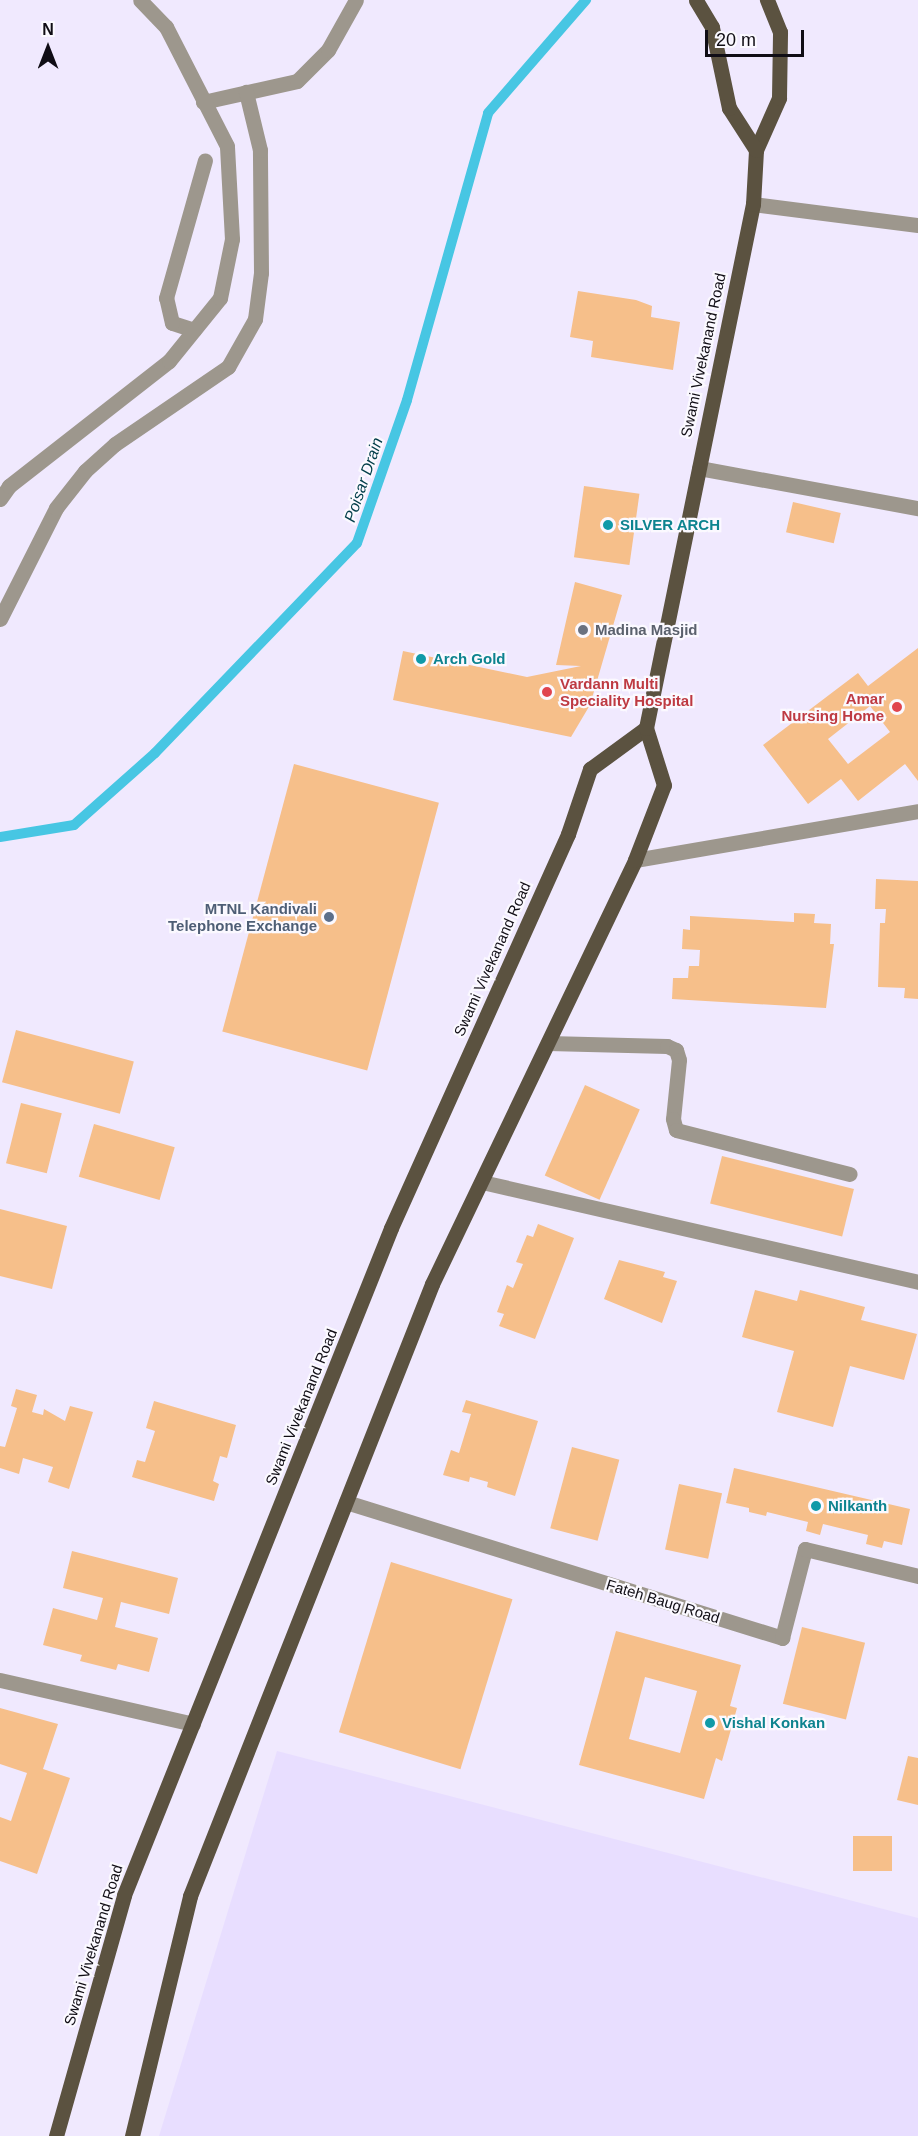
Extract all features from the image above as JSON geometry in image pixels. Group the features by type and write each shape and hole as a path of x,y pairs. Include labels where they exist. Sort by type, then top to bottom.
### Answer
{"main road":[{"path":"696,0 712,27 729,108 756,150"},
{"name":"Swami Vivekanand Road","path":"132,2136 190,1896 432,1284 635,860 664,785 646,728 753,204 756,150 778,98 780,32 767,1"},
{"name":"Swami Vivekanand Road","path":"56,2136 124,1895 392,1228 568,834 590,769 646,728"}],"street":[{"path":"0,499 9,486 169,361 220,298 232,239 227,146 166,27 140,0"},
{"path":"203,102 297,81 328,50 356,0"},
{"path":"0,619 56,508 85,471 115,444 228,367 255,319 261,273 260,161 246,92"},
{"path":"194,330 172,323 166,298 205,160"},
{"path":"753,204 918,225"},
{"path":"699,468 918,508"},
{"path":"635,860 918,811"},
{"path":"548,1043 667,1046 676,1050 679,1060 673,1119 676,1130 850,1174"},
{"path":"482,1182 918,1282"},
{"name":"Fateh Baug Road","path":"346,1502 782,1638 805,1549 918,1576"},
{"path":"0,1680 193,1724"}],"shaded area":[{"path":"277,1751 918,1918 918,2136 159,2136"}],"building":[{"path":"578,291 636,300 652,306 651,317 680,322 673,370 591,357 593,341 570,337"},
{"name":"SILVER ARCH","path":"584,486 639,494 629,565 574,557"},
{"path":"793,502 841,513 834,543 786,532"},
{"name":"Arch Gold","path":"575,582 622,595 590,705 571,737 393,700 403,651 527,677 581,666 556,665"},
{"path":"918,648 918,781 905,764 858,801 841,779 808,804 763,745 858,673 868,686","holes":["870,706 890,732 848,764 828,739"]},
{"name":"MTNL Kandivali Telephone Exchange","path":"294,764 439,803 367,1070 222,1032"},
{"path":"876,879 918,881 918,999 904,998 905,988 878,987 880,923 885,923 886,909 875,909"},
{"path":"794,913 815,914 814,923 831,924 830,944 834,944 826,1008 672,999 673,978 688,978 689,966 699,966 700,950 682,949 683,929 690,930 690,916 794,922"},
{"path":"16,1030 134,1062 120,1114 2,1082"},
{"path":"585,1085 640,1109 600,1200 545,1175"},
{"path":"21,1103 62,1113 47,1173 6,1163"},
{"path":"94,1124 175,1147 160,1200 79,1177"},
{"path":"722,1156 854,1189 842,1236 710,1204"},
{"path":"0,1209 67,1226 52,1289 0,1276"},
{"path":"538,1224 574,1238 535,1339 499,1326 504,1314 497,1312 507,1285 513,1288 523,1264 516,1262 527,1235 533,1237"},
{"path":"619,1260 665,1272 663,1277 677,1281 662,1323 604,1299"},
{"path":"755,1290 797,1301 800,1290 865,1307 861,1320 917,1334 904,1380 850,1366 833,1427 777,1412 794,1351 742,1337"},
{"path":"16,1389 37,1395 32,1412 43,1415 44,1409 65,1421 70,1406 93,1412 69,1489 48,1482 53,1467 23,1458 19,1474 0,1468 0,1446 5,1447 17,1408 11,1406"},
{"path":"466,1400 538,1421 515,1496 487,1487 488,1482 470,1477 469,1482 443,1475 451,1450 459,1453 471,1414 462,1412"},
{"path":"154,1401 236,1425 227,1458 220,1456 213,1481 219,1484 214,1501 132,1477 137,1460 145,1462 155,1431 146,1428"},
{"path":"572,1447 619,1460 598,1541 550,1528"},
{"name":"Nilkanth","path":"734,1468 910,1509 902,1545 884,1541 882,1548 866,1544 868,1535 823,1524 820,1535 806,1531 808,1522 767,1512 766,1516 749,1512 749,1508 726,1503"},
{"path":"679,1484 722,1493 708,1559 665,1550"},
{"path":"72,1551 178,1578 169,1614 121,1602 115,1627 158,1638 149,1672 118,1664 116,1670 80,1661 82,1655 43,1645 53,1608 97,1620 103,1598 63,1588"},
{"path":"391,1562 512,1599 460,1769 339,1732"},
{"path":"802,1627 865,1643 846,1719 783,1704"},
{"name":"Vishal Konkan","path":"616,1631 741,1665 730,1706 737,1708 722,1761 716,1758 704,1799 579,1765","holes":["645,1677 697,1691 680,1753 629,1739"]},
{"path":"0,1708 58,1724 43,1769 70,1778 37,1874 0,1861 0,1817 11,1821 27,1773 0,1764"},
{"path":"908,1756 918,1758 918,1805 897,1800"},
{"path":"853,1836 892,1836 892,1871 853,1871"}],"waterway":[{"name":"Poisar Drain","path":"0,837 74,825 155,753 357,543 407,400 488,113 586,0"}],"place":[{"name":"SILVER ARCH","path":"608,525"},
{"name":"Madina Masjid","path":"583,630"},
{"name":"Arch Gold","path":"421,659"},
{"name":"Vardann Multi Speciality Hospital","path":"547,692"},
{"name":"Amar Nursing Home","path":"897,707"},
{"name":"MTNL Kandivali Telephone Exchange","path":"329,917"},
{"name":"Nilkanth","path":"816,1506"},
{"name":"Vishal Konkan","path":"710,1723"}]}
